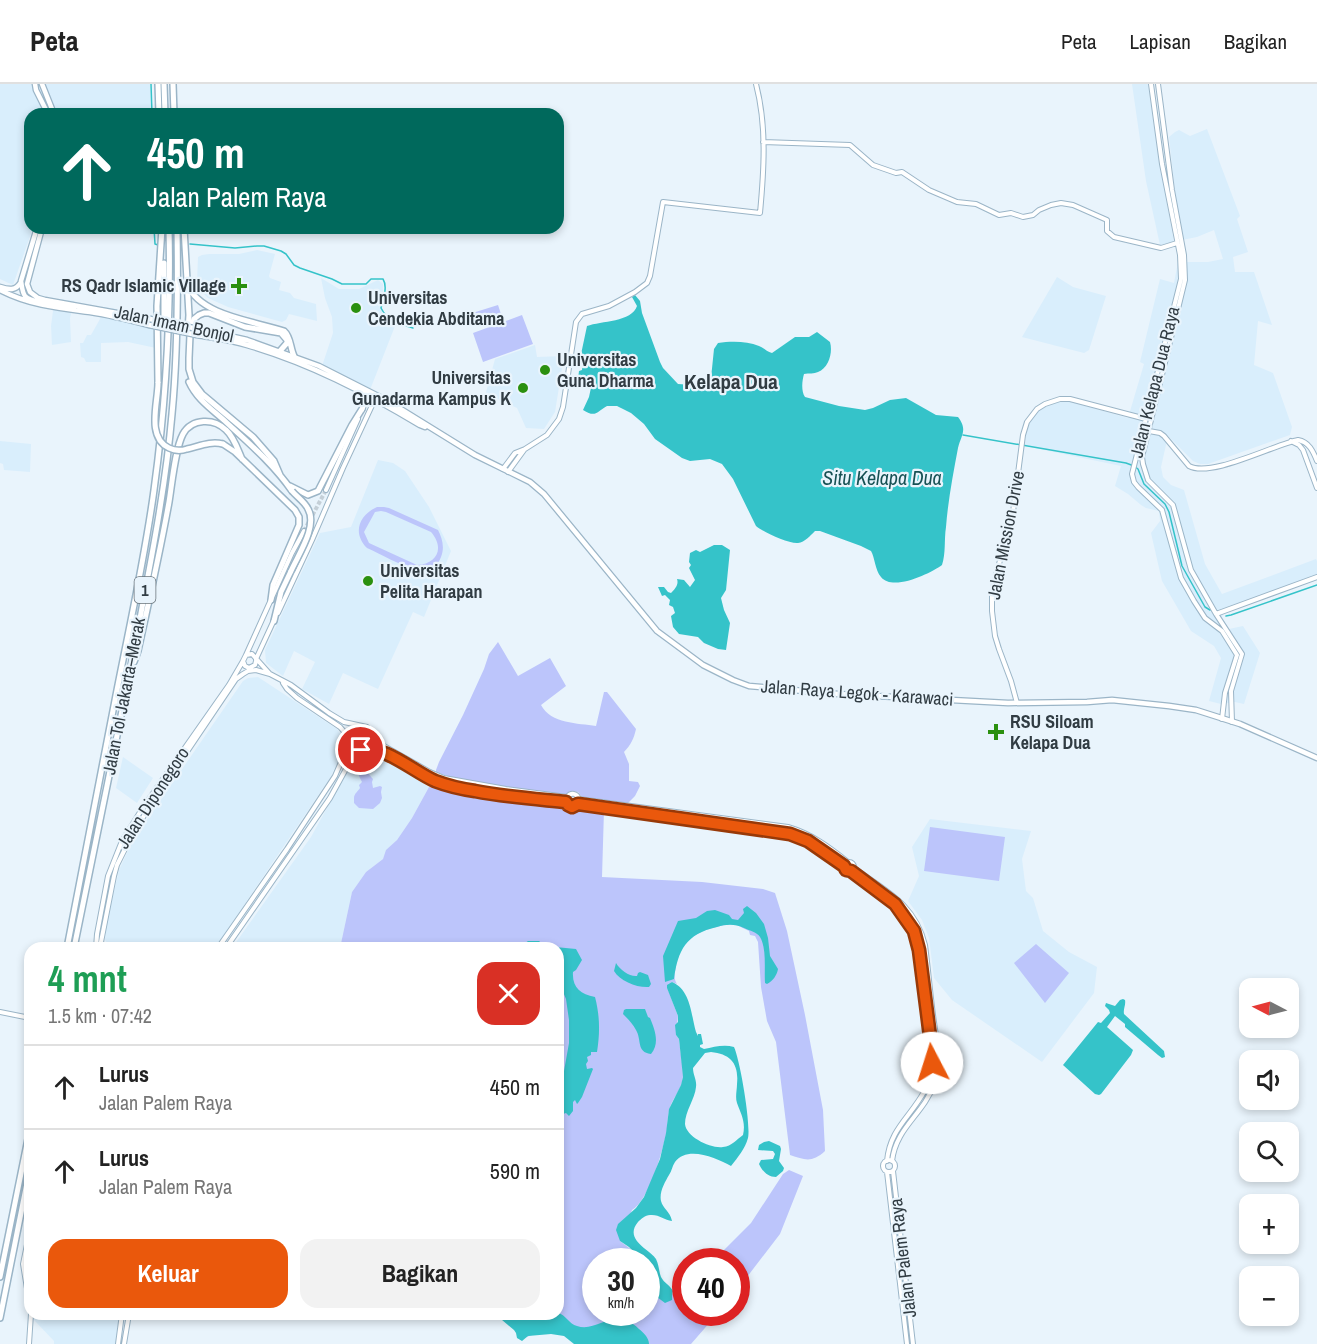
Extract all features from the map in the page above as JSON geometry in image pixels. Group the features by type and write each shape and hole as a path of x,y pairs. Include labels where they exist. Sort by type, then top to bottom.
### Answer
{"highway":[{"path":"158,84 159,108"},
{"path":"164,84 165,108"},
{"path":"173,84 174,108"},
{"path":"162,234 164,321 168,360"},
{"path":"162,234 157,306 156,429 158,437 170,449 181,450 212,442 224,444 231,448 295,510 299,525 273,585 271,600"},
{"name":"Jalan Tol Jakarta–Merak","path":"68,942 145,547 161,439 168,360 169,234"},
{"name":"Jalan Tol Jakarta–Merak","path":"75,942 152,560 162,494 176,363 177,234"},
{"path":"184,234 189,315 187,373 191,387 201,400 280,475 310,511 309,533 281,592 274,621"},
{"path":"186,279 194,295 203,304 224,313 284,331 289,337 294,356"},
{"path":"280,475 274,461 253,437 202,394 193,382 189,369 189,358 190,335 194,320 199,315 209,314 245,327 281,333 287,343 282,352"},
{"path":"282,352 289,344"},
{"path":"288,486 309,495 318,490 362,410"},
{"path":"128,679 138,651 164,533 178,446 184,432 189,426 198,422 216,424 230,434 242,459"},
{"path":"0,1277 24,1159"},
{"path":"0,1318 24,1198"}],"main road":[{"path":"35,84 45,108"},
{"path":"42,84 52,108"},
{"path":"0,289 15,289 21,281 35,234"},
{"name":"Jalan Imam Bonjol","path":"41,234 27,279 28,290 33,295 90,311 198,332 246,344 297,362 375,397"},
{"path":"21,281 22,289 27,297 36,301 90,311"},
{"name":"Jalan Imam Bonjol","path":"0,289 37,304 70,311 90,311"},
{"name":"Jalan Imam Bonjol","path":"198,332 247,340 294,356 320,366 375,397"},
{"name":"Jalan Raya Legok - Karawaci","path":"375,397 421,421 475,456 530,482 544,494 657,631 696,660 733,680 749,686 795,690 1017,704 1112,700 1179,707 1196,710 1253,729 1317,758"}],"street":[{"path":"506,470 525,449 555,427 562,408 578,318 585,313 609,306 633,293 645,284 650,276 664,201 760,213 764,142 762,114 756,84"},
{"name":"Jalan Kelapa Dua Raya","path":"1151,84 1162,164 1185,267 1184,290 1142,457 1143,464 1148,480 1173,506 1191,570 1239,655"},
{"name":"Jalan Kelapa Dua Raya","path":"1158,84 1179,242 1180,279 1132,474 1138,488 1162,510 1181,578 1204,616 1222,631 1239,655"},
{"path":"764,142 850,145 873,165 896,173 902,172 938,194 959,202 976,204 998,214 1011,213 1023,217 1033,215 1055,204 1068,204 1107,220 1107,231 1114,237 1161,248 1179,242"},
{"path":"326,490 369,395"},
{"path":"304,531 243,661 249,668 254,666 375,397"},
{"name":"Jalan Mission Drive","path":"1017,704 995,636 992,595 1013,513 1022,440 1027,422 1037,409 1060,399 1070,399 1146,419"},
{"path":"1149,431 1160,433 1194,469 1223,466 1298,440 1306,443 1313,451 1317,461"},
{"path":"1291,441 1303,450 1317,488"},
{"path":"1136,456 1142,457"},
{"path":"1216,614 1317,577"},
{"path":"230,942 330,798 352,758 369,742 370,735 365,726 344,722 291,685 270,674 252,654 246,655"},
{"path":"1222,719 1239,655"},
{"name":"Jalan Diponegoro","path":"96,942 110,870 122,841 243,661"},
{"name":"Jalan Diponegoro","path":"101,942 117,865 145,814 235,681 248,671 270,674"},
{"path":"235,681 237,672"},
{"path":"223,942 339,769 348,746 347,735 340,727 287,689 282,681"},
{"path":"1228,694 1232,722"},
{"path":"309,706 323,708"},
{"path":"190,748 195,734"},
{"path":"370,735 377,742 444,778 567,799"},
{"path":"361,750 371,748 380,750 428,777 454,787 503,796 567,799"},
{"path":"326,789 341,777"},
{"path":"579,802 578,796 574,794 569,795 567,799 568,805 572,807 579,802 788,828 817,839 853,864 853,869"},
{"path":"579,802 790,834 808,841 844,866 846,870 853,869 908,909 922,933 926,954 938,1051 937,1075 925,1102 899,1137 889,1161 884,1164 887,1172 893,1171 895,1166 889,1161"},
{"path":"136,818 145,814"},
{"path":"287,849 298,843"},
{"path":"844,866 848,862"},
{"path":"245,921 250,901"},
{"path":"0,1012 24,1017"},
{"name":"Jalan Palem Raya","path":"893,1171 913,1344"},
{"name":"Jalan Palem Raya","path":"887,1172 907,1344"},
{"path":"28,1344 31,1320"},
{"path":"118,1344 121,1320"},
{"path":"124,1344 128,1320"}],"shaded area":[{"path":"0,84 150,84 151,108 24,108 24,234 31,234 13,285 0,279"},
{"path":"1132,84 1148,84 1174,242 1160,245 1146,181"},
{"path":"1207,129 1240,216 1237,219 1248,252 1233,257 1235,272 1254,272 1272,325 1258,321 1254,365 1273,373 1292,427 1290,435 1208,464 1193,461 1168,436 1161,467 1163,477 1171,485 1184,490 1205,564 1222,594 1316,559 1317,561 1317,578 1224,611 1222,617 1229,629 1243,626 1260,653 1244,704 1235,702 1221,704 1209,701 1221,658 1214,646 1191,631 1162,581 1151,533 1160,521 1159,511 1146,508 1115,486 1121,466 1025,446 1026,433 1034,415 1042,408 1058,402 1068,401 1128,418 1144,364 1140,362 1160,279 1174,283 1178,262 1208,262 1223,259 1214,230 1182,240 1177,210 1169,137 1179,130 1190,136"},
{"name":"RS Qadr Islamic Village","path":"257,250 275,254 270,278 281,282 279,290 290,293 294,298 316,304 317,321 289,314 282,322 228,307 208,298 201,291 197,282 198,257 209,254 239,254"},
{"path":"1057,277 1073,287 1106,296 1089,350 1084,353 1022,337"},
{"path":"321,278 339,289 359,289 378,280 383,284 382,317 386,323 395,326 370,390 322,366 333,333 332,317"},
{"path":"58,299 74,301 70,318 71,342 52,345 51,326 53,311"},
{"path":"498,305 503,320 482,327 479,317 468,320 466,315"},
{"path":"104,307 150,315 156,348 128,342 101,343 101,362 86,362 81,357 80,343 83,343 87,335 91,335"},
{"path":"522,315 533,344 483,362 473,333"},
{"name":"Universitas Gunadarma Kampus K","path":"535,345 537,357 564,356 555,412 544,429 526,428 517,408 494,397 485,396 495,359"},
{"path":"0,441 31,444 30,472 4,470 3,464 0,463"},
{"name":"Universitas Pelita Harapan","path":"378,460 393,463 405,471 429,507 451,551 424,617 413,612 378,689 343,673 329,704 302,689 315,662 294,651 283,676 266,663 265,650 320,533 351,527"},
{"path":"377,507 389,508 438,530 443,546 437,564 418,570 367,548 362,542 359,531 362,520","holes":["375,512 386,512 431,532 438,544 438,549 430,562 417,565 369,543 364,532"]},
{"path":"498,642 518,676 550,658 566,686 541,705 551,716 573,723 596,726 604,692 607,692 636,729 629,747 624,752 629,764 629,781 638,782 640,786 628,803 582,797 578,792 570,791 567,795 563,795 456,779 436,772 489,654"},
{"path":"258,677 337,729 342,736 344,746 330,778 219,942 107,942 106,925 119,870 133,840 243,681"},
{"path":"370,753 375,754 429,787 397,840 387,850 383,859 366,872 352,892 341,942 236,942 311,837 357,757"},
{"path":"123,757 153,778 137,803 116,788"},
{"path":"360,770 367,772 373,779 373,788 382,787 380,803 373,809 359,808 354,803 355,795 362,782 359,776"},
{"path":"429,787 507,802 565,805 568,809 574,810 580,807 604,810 602,877 702,882 763,889 775,893 787,931 805,1015 823,1110 825,1151 812,1159 790,1155 776,1042 767,1021 761,987 758,942 755,936 750,935 749,931 738,925 709,929 695,935 685,945 678,958 675,973 677,984 672,982 667,987 678,1016 676,1035 679,1039 683,1076 670,1107 667,1131 654,1175 644,1197 632,1210 620,1241 628,1248 582,1248 582,1326 660,1326 660,1295 672,1295 672,1326 707,1326 691,1344 578,1344 566,1334 535,1334 521,1339 503,1320 564,1320 564,942 341,942 352,892 366,872 383,859 386,850 397,840"},
{"path":"930,819 1031,831 1022,859 1026,891 1033,898 1043,931 1069,952 1097,967 1094,993 1042,1062 952,1000 934,978 929,938 922,920 908,901 919,876 912,847"},
{"path":"930,827 1005,837 999,881 924,871"},
{"path":"1036,944 1069,973 1045,1003 1014,963"},
{"path":"789,1170 803,1176 780,1234 750,1273 750,1248 726,1248 751,1223 783,1174"},
{"path":"34,1320 119,1320 116,1344 54,1344 54,1341"}],"water":[{"name":"Situ Kelapa Dua","path":"635,295 640,301 642,313 660,362 678,384 710,388 714,349 718,343 749,343 772,353 795,337 809,337 817,332 830,342 830,355 822,370 804,374 802,386 805,397 865,410 890,400 906,398 936,415 958,417 963,426 963,432 951,488 942,565 912,580 894,583 881,577 871,551 861,546 820,531 815,531 798,543 776,537 756,526 733,479 722,464 710,459 690,461 682,458 655,439 644,424 631,413 617,406 607,406 593,414 583,410 592,383 578,379 579,371 582,370 583,363 580,359 587,326 629,315 637,306 632,297"},
{"path":"714,545 722,545 730,550 726,590 721,598 730,623 726,650 704,643 698,637 679,634 673,627 671,616 675,613 673,607 669,605 670,600 665,595 662,596 658,587 664,587 671,593 677,585 677,579 684,580 690,587 695,580 689,568 690,553 696,550 700,552"},
{"path":"747,906 764,924 770,956 778,969 771,981 765,983 764,953 760,937 741,927 731,925 706,930 691,939 681,952 674,979 665,982 663,956 678,921 696,918 707,911 715,910 738,920"},
{"path":"564,948 576,949 582,960 573,972 574,982 581,992 595,997 599,1031 597,1052 591,1052 591,1055 587,1057 587,1069 593,1069 582,1097 577,1104 575,1100 573,1102 573,1111 569,1116 564,1114 564,1071 569,1043 564,994"},
{"path":"616,963 631,975 637,976 640,972 648,975 651,984 649,987 644,987 625,981 614,971"},
{"path":"672,982 687,997 696,1032 698,1036 701,1034 703,1044 700,1047 704,1049 734,1047 744,1092 749,1131 745,1146 731,1166 702,1155 687,1154 680,1157 674,1164 661,1194 662,1204 672,1221 656,1215 643,1217 634,1228 634,1234 644,1248 630,1248 620,1241 616,1230 618,1224 636,1208 644,1197 660,1159 669,1109 683,1077 679,1039 675,1025 678,1022 678,1016 667,985","holes":["705,1053 724,1055 732,1061 737,1071 736,1101 744,1126 743,1135 731,1144 718,1147 694,1138 686,1129 685,1124 696,1087 693,1068"]},
{"path":"1123,999 1125,1000 1124,1014 1164,1051 1165,1057 1158,1055 1115,1016 1107,1027 1133,1050 1101,1094 1095,1094 1063,1065 1098,1022 1101,1023 1110,1013 1105,1006 1106,1003 1115,1006"},
{"path":"626,1009 645,1009 650,1018 656,1036 654,1050 651,1054 641,1048 636,1030 623,1014"},
{"path":"769,1141 780,1146 781,1149 779,1161 784,1168 776,1177 766,1173 759,1164 761,1160 773,1159 775,1154 773,1151 758,1150 759,1145"},
{"path":"660,1273 672,1290 672,1300 665,1303 660,1299"},
{"path":"564,1317 577,1326 635,1326 647,1338 649,1344 574,1344 564,1336 551,1334 528,1336 522,1341 517,1338 516,1333 502,1320 564,1320"}],"waterway":[{"path":"151,84 152,108"},
{"path":"154,234 155,244 158,245"},
{"path":"190,244 235,248 264,246 286,254 294,265 300,268 342,284 366,284 371,279 383,279 385,289 381,308 384,313 391,320 413,328"},
{"path":"963,435 1134,466 1138,469 1144,484 1165,504 1182,566 1205,607 1210,610"},
{"path":"1226,616 1317,585"}],"tunnel":[{"path":"304,531 326,490"}],"place":[{"name":"RS Qadr Islamic Village","path":"239,286"},
{"name":"Universitas Cendekia Abditama","path":"356,308"},
{"name":"Universitas Guna Dharma","path":"545,370"},
{"name":"Universitas Gunadarma Kampus K","path":"523,388"},
{"name":"Universitas Pelita Harapan","path":"368,581"},
{"name":"RSU Siloam Kelapa Dua","path":"996,732"}],"district":[{"name":"Kelapa Dua","path":"731,382"}],"route":[{"path":"361,750 371,748 380,750 437,782 460,789 566,802 572,807 578,804 790,834 808,841 895,904 914,931 919,950 932,1063"}]}
